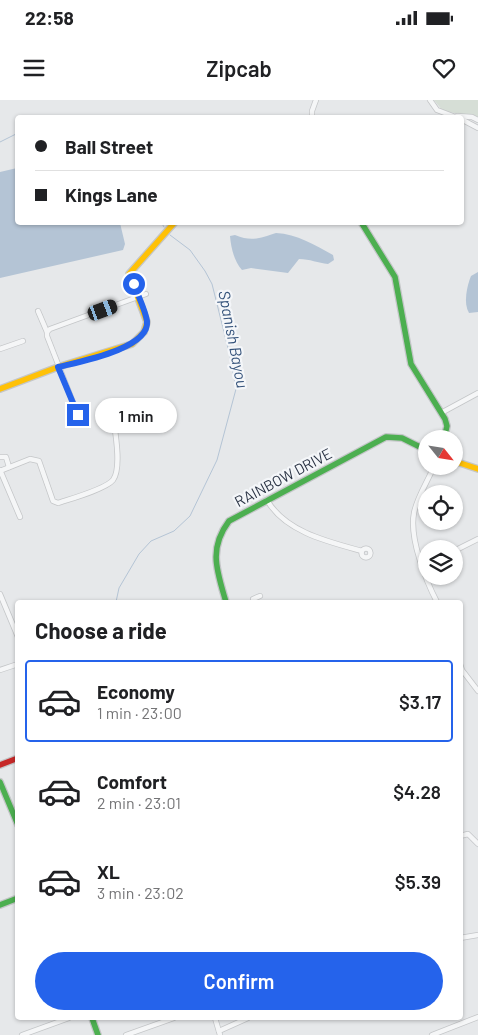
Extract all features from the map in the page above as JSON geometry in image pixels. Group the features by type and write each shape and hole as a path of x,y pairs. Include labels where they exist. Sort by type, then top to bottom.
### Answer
{"street":[{"path":"312,115 316,100"},
{"path":"430,100 437,110 450,115"},
{"path":"464,118 472,117 478,120"},
{"path":"464,121 478,128"},
{"path":"0,389 58,367 132,344 144,332 147,322 129,274 133,266 172,225"},
{"path":"363,225 395,278 411,364 441,413 447,426 446,430"},
{"path":"47,332 50,329 146,294"},
{"path":"38,311 78,415"},
{"path":"0,349 23,341"},
{"path":"441,413 478,393"},
{"path":"20,517 0,470 30,459 39,461 53,501 58,503 105,485 113,480 116,470 117,449 113,416"},
{"name":"RAINBOW DRIVE","path":"226,600 215,558 218,537 229,521 386,436 395,435 418,446"},
{"path":"0,457 6,457 9,467"},
{"path":"463,464 478,469"},
{"path":"418,550 413,523 414,512 430,475"},
{"path":"267,500 275,513 300,528 326,541 362,551"},
{"path":"463,546 478,539"},
{"path":"429,585 436,600"},
{"path":"0,594 15,630"},
{"path":"253,600 260,596"},
{"path":"0,670 15,665"},
{"path":"463,671 478,691"},
{"path":"0,765 15,759"},
{"path":"0,782 15,818"},
{"path":"463,835 468,834 478,844"},
{"path":"0,905 15,899"},
{"path":"463,938 478,935"},
{"path":"432,1035 478,1017"},
{"path":"22,1035 63,1020"},
{"path":"93,1020 98,1035"},
{"path":"126,1035 168,1020"},
{"path":"215,1020 220,1033 244,1020"}],"shaded area":[{"path":"434,100 478,100 478,117 443,111"}],"water":[{"path":"15,168 15,225 120,225 125,244 123,250 0,278 0,172"},
{"path":"276,233 291,235 306,241 333,255 334,260 328,264 299,259 288,273 251,268 242,270 233,254 230,236 256,238"},
{"path":"478,272 478,312 469,313 466,304 467,289 471,276"}],"waterway":[{"name":"Spanish Bayou","path":"0,142 15,134"},
{"name":"Spanish Bayou","path":"116,600 119,588 139,554 151,541 174,531 190,516 217,460 236,389 230,356 212,284 190,250 170,235"}],"traffic: fast":[{"path":"363,225 395,277 411,364 445,419 446,430"},
{"path":"225,600 217,570 216,551 222,531 229,521 386,437 402,438 418,446"},
{"path":"0,782 15,818"},
{"path":"0,905 15,899"},
{"path":"93,1020 98,1035"}],"traffic: slow":[{"path":"0,389 58,367 132,344 144,332 147,322 129,274 172,225"},
{"path":"463,464 478,469"}],"traffic: jam":[{"path":"0,765 15,759"}],"route":[{"path":"78,415 58,367 101,356 132,344 144,332 147,322 134,284"}]}
